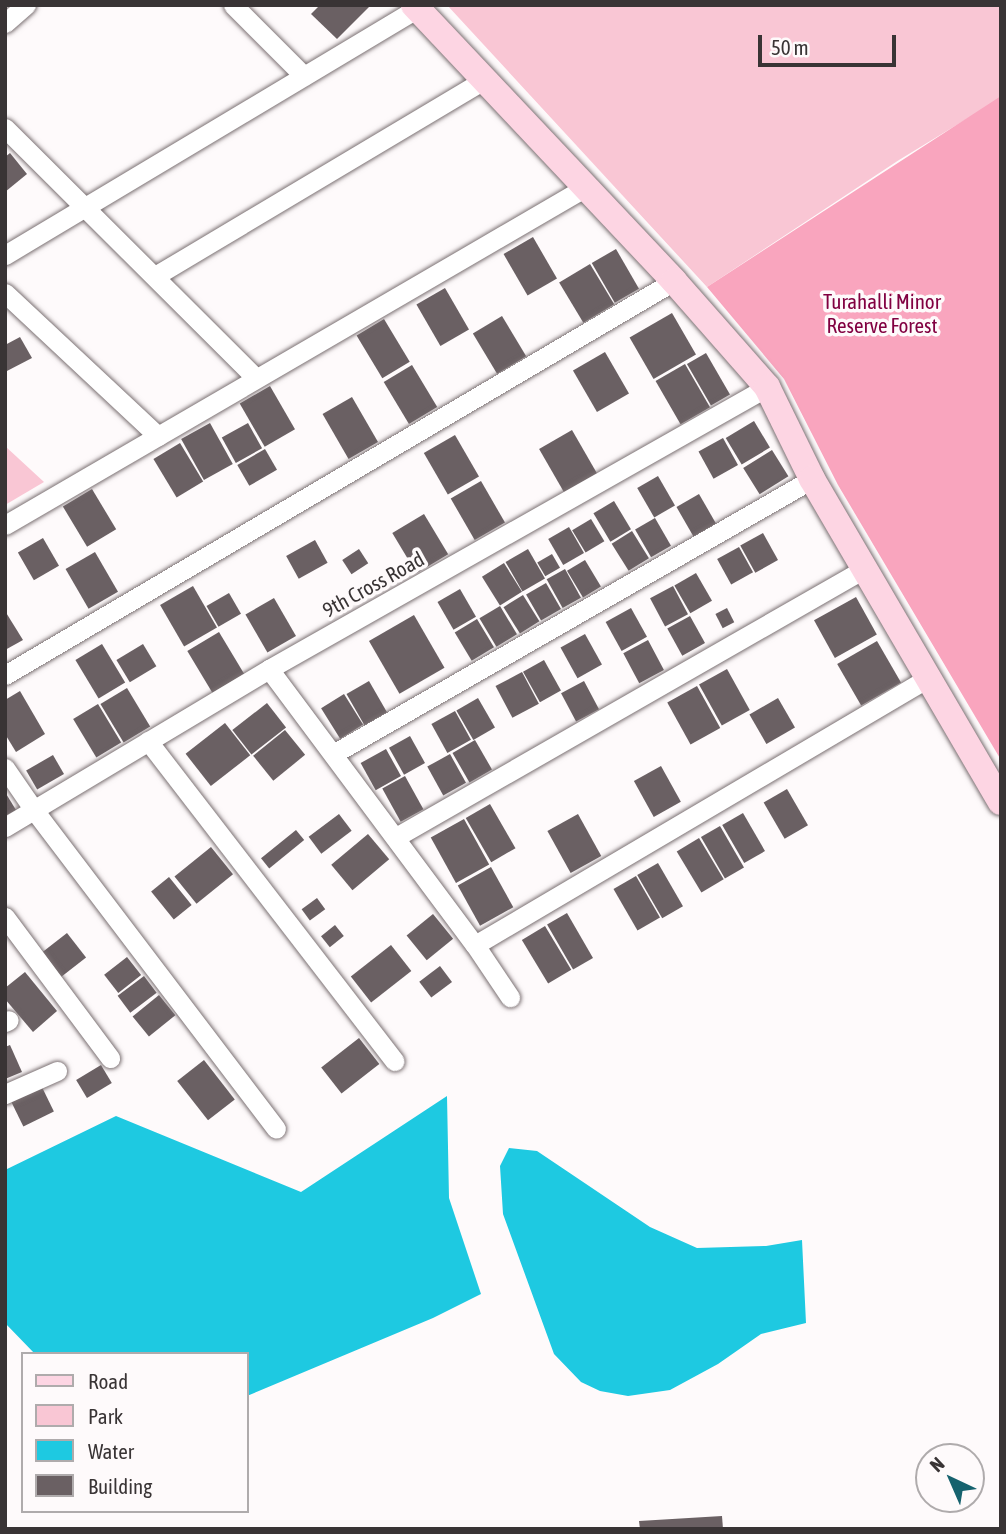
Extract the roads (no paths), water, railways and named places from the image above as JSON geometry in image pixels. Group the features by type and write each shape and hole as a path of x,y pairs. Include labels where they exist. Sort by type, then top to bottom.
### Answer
{"street":[{"path":"5,23 26,5"},
{"path":"233,5 304,76"},
{"path":"5,255 415,7 674,281 767,387 812,479 1001,802"},
{"path":"155,276 485,79"},
{"path":"5,128 256,378"},
{"path":"5,525 586,187"},
{"path":"5,675 674,281"},
{"path":"5,293 158,436"},
{"name":"9th Cross Road","path":"5,827 269,669 767,387"},
{"path":"333,754 812,479"},
{"path":"396,837 864,569"},
{"path":"269,669 396,837 510,997"},
{"path":"475,945 928,678"},
{"path":"148,741 394,1061"},
{"path":"5,768 276,1129"},
{"path":"5,917 110,1058"},
{"path":"5,1094 57,1071"}],"water":[{"path":"447,1096 449,1198 481,1294 433,1318 248,1396 248,1352 33,1352 5,1323 5,1170 116,1116 301,1192"},
{"path":"509,1148 537,1151 650,1227 697,1248 766,1246 802,1240 806,1323 761,1334 718,1364 670,1390 628,1396 600,1391 581,1382 554,1354 503,1214 500,1166"}],"park label":[{"name":"Turahalli Minor Reserve Forest","path":"882,313"}]}
